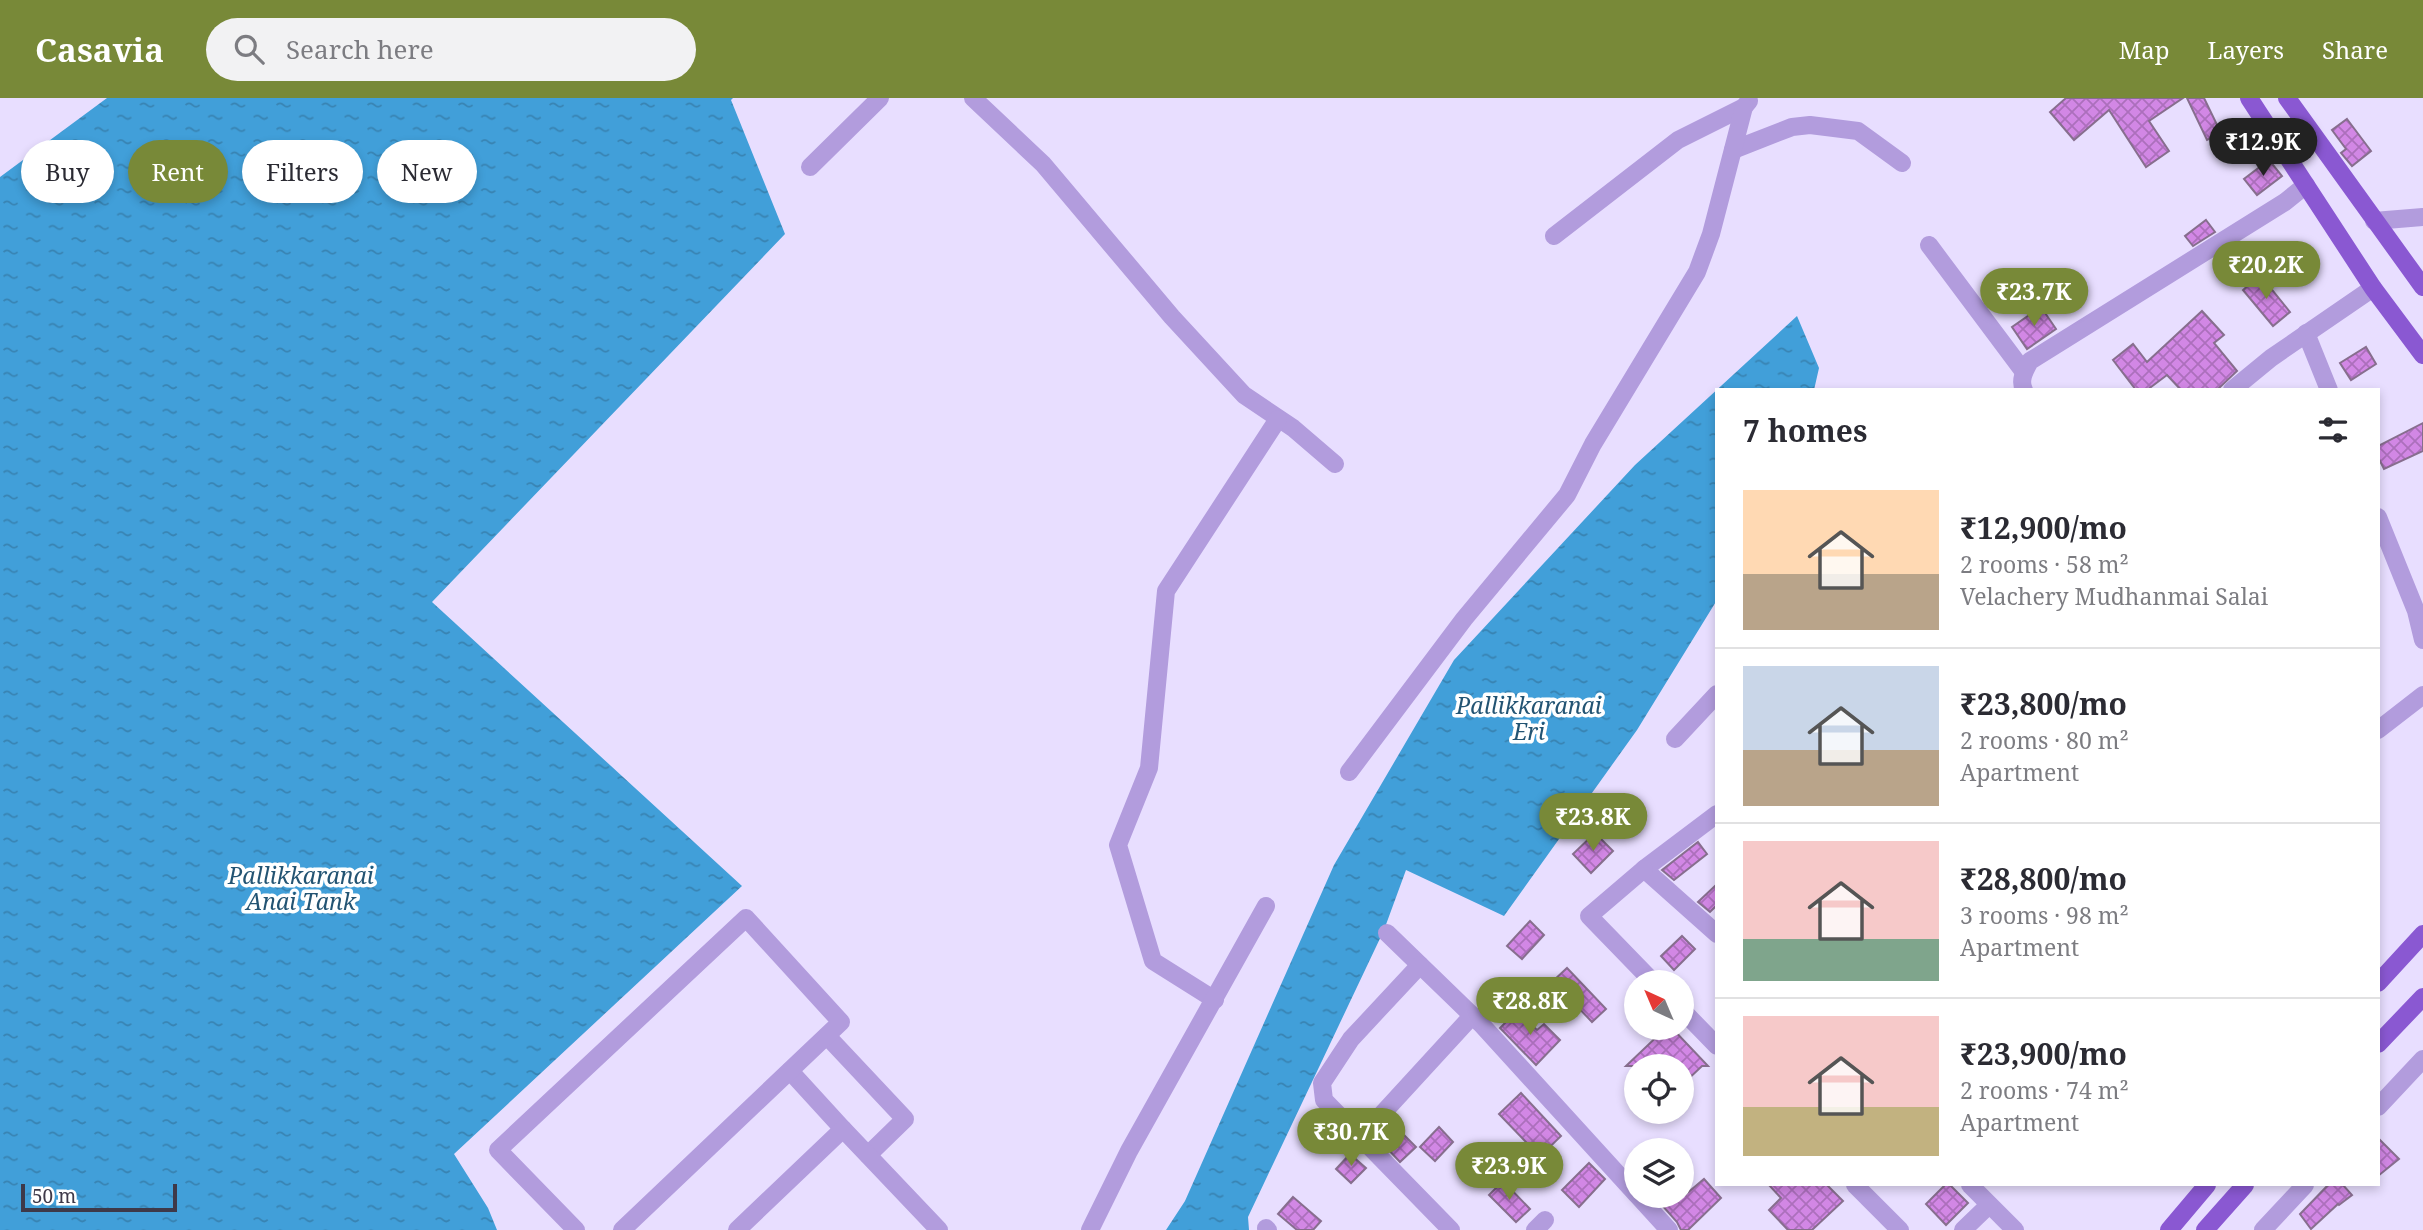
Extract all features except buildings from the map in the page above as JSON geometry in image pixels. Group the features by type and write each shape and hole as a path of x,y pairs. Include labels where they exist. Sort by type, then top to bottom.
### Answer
{"main road":[{"path":"2249,98 2373,288 2423,355"},
{"path":"2287,98 2423,287"},
{"path":"2380,981 2423,934"},
{"path":"2380,1042 2423,997"},
{"path":"2169,1230 2206,1186"},
{"path":"2205,1230 2244,1186"}],"street":[{"path":"810,167 880,98"},
{"path":"973,98 1043,164 1172,317 1244,395 1293,428 1335,464"},
{"path":"1349,772 1464,620 1567,495 1593,444 1697,271 1711,234 1748,103"},
{"path":"1554,236 1678,140 1748,103"},
{"path":"1733,150 1792,127 1810,125 1858,131 1902,163"},
{"path":"2023,388 2024,372 2030,362 2285,202 2306,186"},
{"path":"2374,221 2423,217"},
{"path":"1929,245 2024,372"},
{"path":"2234,388 2271,358 2373,288"},
{"path":"2306,333 2328,388"},
{"path":"1215,1000 1153,961 1118,845 1149,768 1166,592 1278,419"},
{"path":"2380,522 2416,611 2423,640"},
{"path":"2380,728 2423,695"},
{"path":"1675,740 1715,696"},
{"path":"1642,970 1589,916 1715,816"},
{"path":"1644,870 1715,931"},
{"path":"1090,1230 1129,1151 1266,906"},
{"path":"576,1230 498,1150 746,918 841,1022 622,1230"},
{"path":"1387,933 1472,1016 1624,1181"},
{"path":"1420,965 1351,1039 1322,1083 1324,1100 1451,1230"},
{"path":"1360,1138 1472,1016"},
{"path":"1694,1022 1715,1044"},
{"path":"827,1036 905,1119 868,1155"},
{"path":"2380,1105 2423,1059"},
{"path":"790,1071 939,1230"},
{"path":"737,1230 844,1129"},
{"path":"1856,1186 1900,1230"},
{"path":"1971,1186 2015,1230"},
{"path":"2263,1230 2304,1186"},
{"path":"1963,1230 1989,1205"},
{"path":"1649,1208 1669,1230"}],"water":[{"name":"Pallikkaranai Anai Tank","path":"107,98 733,98 731,100 785,234 432,602 742,886 454,1154 488,1208 497,1230 0,1230 0,177 21,161 21,203 114,203 114,140 50,140"},
{"name":"Pallikkaranai Eri","path":"1797,316 1819,368 1814,388 1719,388"},
{"name":"Pallikkaranai Eri","path":"1715,391 1715,603 1637,730 1504,916 1406,870 1384,930 1248,1217 1249,1230 1166,1230 1185,1201 1334,865 1454,660 1635,465"}]}
